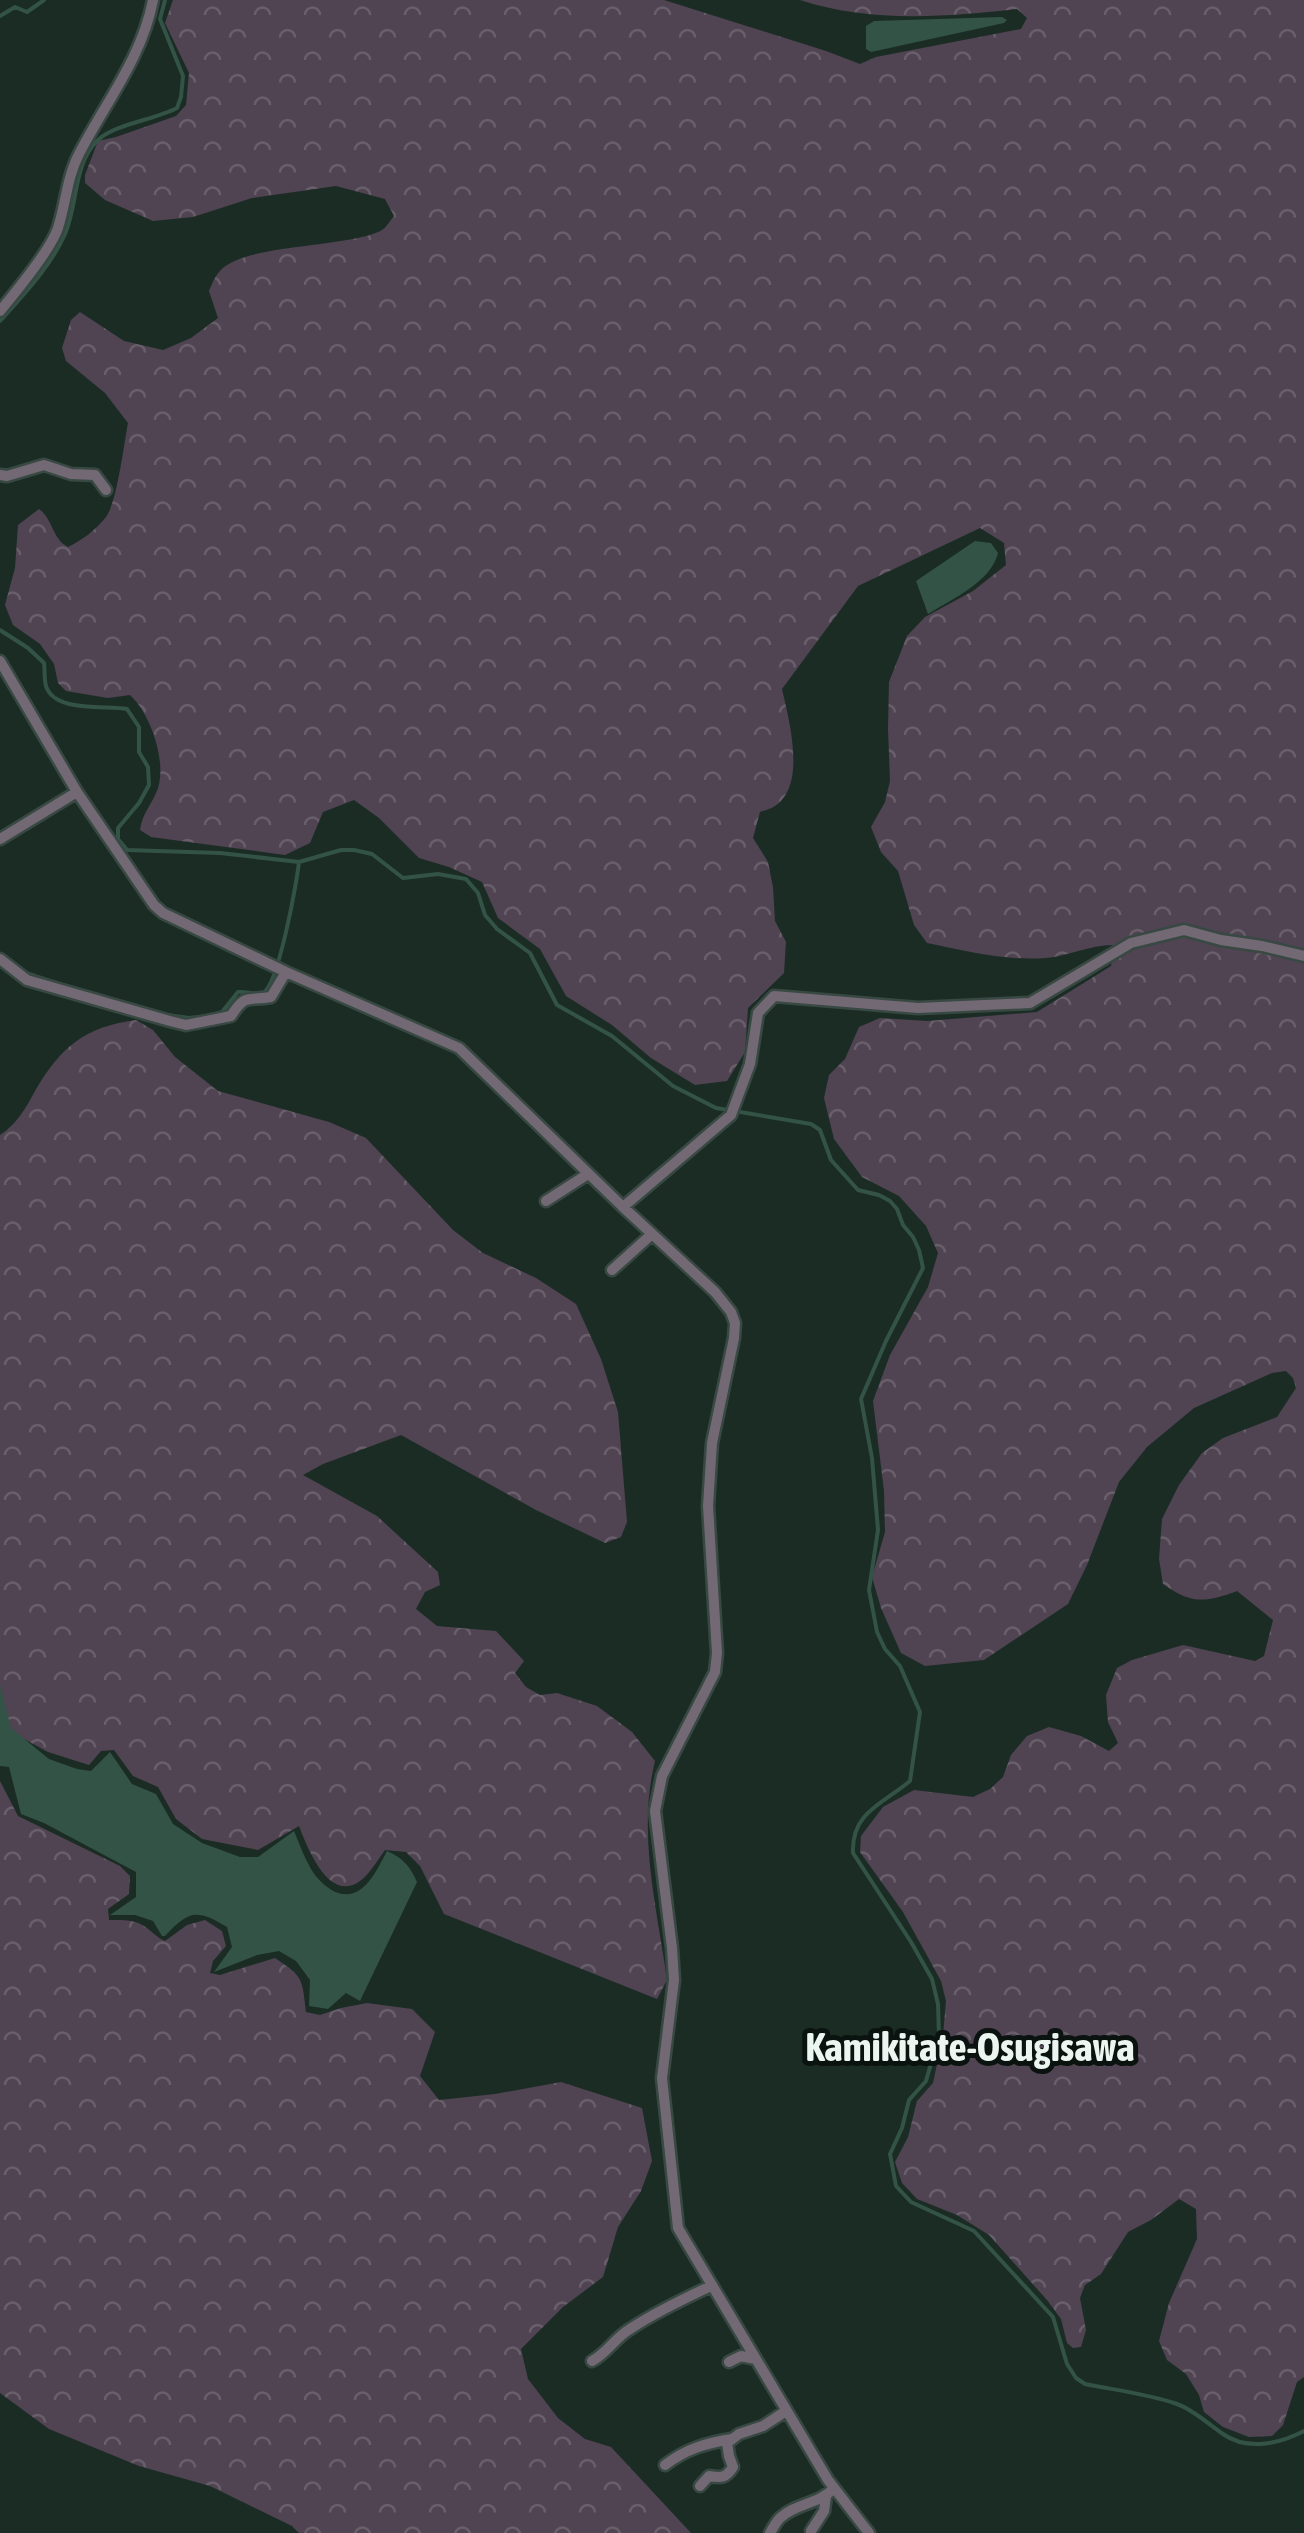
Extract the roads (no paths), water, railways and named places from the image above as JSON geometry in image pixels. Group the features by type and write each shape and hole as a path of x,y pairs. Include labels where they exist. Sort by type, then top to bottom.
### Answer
{"street":[{"path":"0,311 56,234 70,172 121,82 148,22 153,0"},
{"path":"0,475 44,465 71,474 95,476 106,490"},
{"path":"0,661 77,792 154,905 163,913 286,972 458,1048 715,1292 730,1312 734,1322 712,1443 709,1490 715,1672 662,1776 655,1810 674,1980 662,2078 678,2228 830,2492 859,2533"},
{"path":"0,839 77,792"},
{"path":"622,1207 734,1110 750,1064 758,1013 774,996 918,1008 1030,1003 1131,944 1184,930 1304,956"},
{"path":"0,959 27,980 186,1025 231,1016 241,1000 248,997 271,997 286,972"},
{"path":"546,1201 588,1174"},
{"path":"612,1270 652,1234"},
{"path":"592,2361 627,2330 668,2305 711,2286"},
{"path":"729,2362 742,2356 754,2358"},
{"path":"700,2486 709,2476 728,2476 733,2467 728,2443 733,2438 786,2411"},
{"path":"664,2466 702,2444 733,2438"},
{"path":"810,2531 824,2511 830,2492"},
{"path":"770,2533 780,2518 830,2492"},
{"path":"830,2492 869,2533"}],"waterway":[{"path":"0,16 15,7 27,12 44,0"},
{"path":"0,321 59,246 90,149 114,130 177,108 183,76 160,19 165,0"},
{"path":"0,630 44,663 51,695 70,704 127,709 139,727 139,752 148,767 149,785 118,828 118,839 127,850 220,853 299,862 354,850 372,854 403,878 438,874 466,879 497,929 530,953 557,1005 612,1036 673,1086 716,1108 811,1124 820,1130 831,1160 858,1190 879,1195 897,1209 919,1250 923,1268 861,1399 872,1458 878,1530 869,1590 877,1632 900,1666 920,1712 910,1781 863,1818 857,1828 853,1853 932,1979 938,2004 939,2035 926,2081 909,2100 890,2154 896,2186 911,2202 974,2231 1053,2317 1067,2364 1085,2384 1177,2404 1242,2443 1274,2442 1304,2431"},
{"path":"216,1014 238,992 262,993 268,987 286,933 299,862"},
{"path":"23,972 71,988"},
{"path":"167,1015 207,1016"}],"district":[{"name":"Kamikitate-Osugisawa","path":"970,2047"}]}
